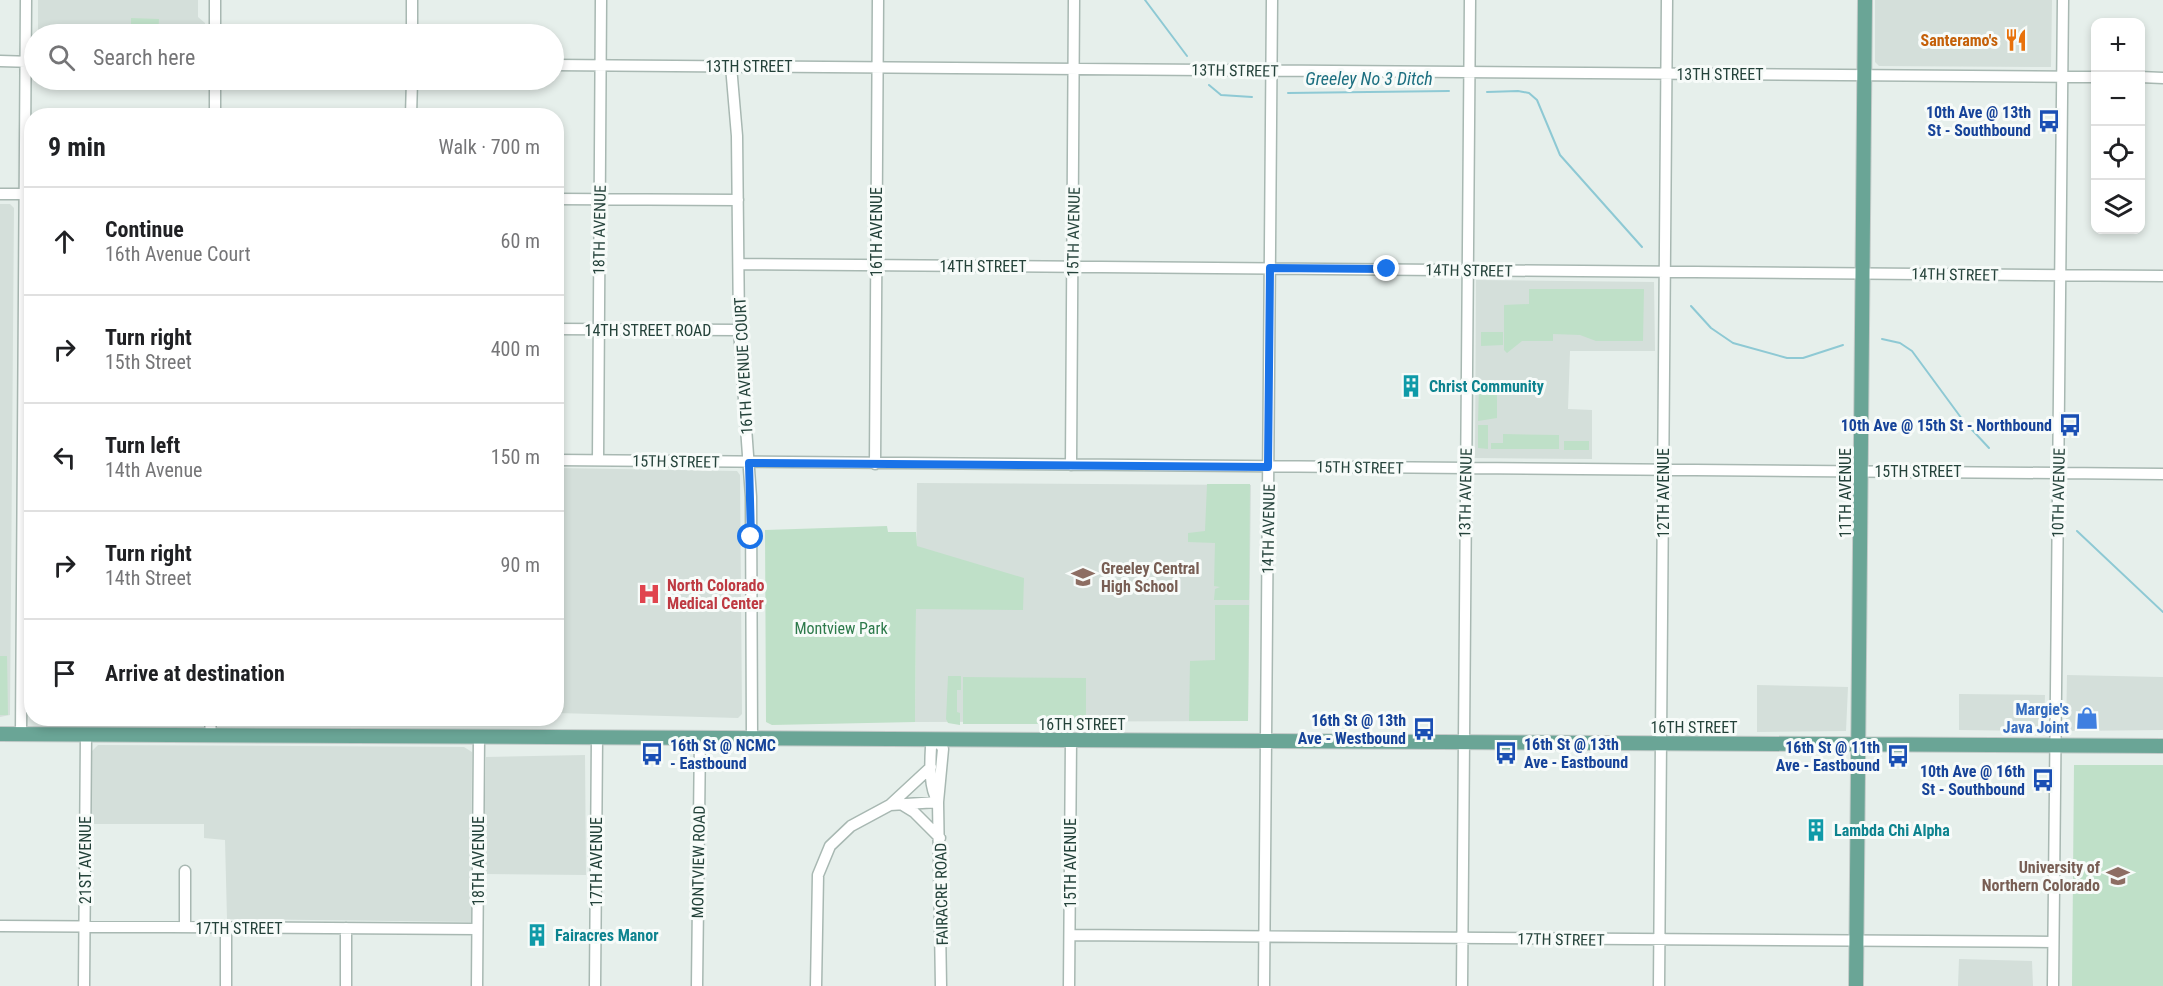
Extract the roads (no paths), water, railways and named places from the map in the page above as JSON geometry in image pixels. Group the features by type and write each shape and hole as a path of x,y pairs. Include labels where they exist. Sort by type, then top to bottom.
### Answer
{"main road":[{"name":"11TH AVENUE","path":"1857,986 1865,0"},
{"name":"16TH STREET","path":"0,734 2163,747"}],"street":[{"path":"26,0 28,24"},
{"path":"215,0 215,24"},
{"path":"412,0 412,24"},
{"name":"18TH AVENUE","path":"598,460 601,0"},
{"name":"16TH AVENUE","path":"875,464 878,0"},
{"name":"15TH AVENUE","path":"1071,465 1074,0"},
{"name":"14TH AVENUE","path":"1264,986 1272,0"},
{"name":"13TH AVENUE","path":"1462,986 1470,0"},
{"name":"12TH AVENUE","path":"1659,986 1667,0"},
{"name":"10TH AVENUE","path":"2053,986 2063,0"},
{"path":"0,61 24,62"},
{"name":"13TH STREET","path":"564,65 2091,77"},
{"name":"16TH AVENUE COURT","path":"731,66 736,119 739,330 743,413 749,463 752,739"},
{"path":"2145,77 2163,78"},
{"path":"29,108 30,90"},
{"path":"215,90 215,108"},
{"path":"411,108 412,90"},
{"path":"0,194 24,194"},
{"path":"564,199 738,200"},
{"name":"14TH STREET","path":"739,264 2163,276"},
{"name":"14TH STREET ROAD","path":"564,329 739,330"},
{"name":"15TH STREET","path":"564,460 2163,474"},
{"path":"21,734 24,594"},
{"path":"210,726 211,736"},
{"name":"21ST AVENUE","path":"84,986 86,735"},
{"name":"18TH AVENUE","path":"477,986 479,737"},
{"name":"17TH AVENUE","path":"595,986 597,738"},
{"name":"MONTVIEW ROAD","path":"697,986 700,738"},
{"name":"FAIRACRE ROAD","path":"938,802 934,795 931,767 931,747 938,740 943,749 938,802 941,986"},
{"name":"15TH AVENUE","path":"1070,986 1071,740"},
{"path":"896,805 931,767"},
{"path":"816,986 816,892 821,866 830,846 851,826 896,805 938,802"},
{"path":"896,805 921,818 940,837"},
{"path":"185,870 185,927"},
{"name":"17TH STREET","path":"0,926 477,929"},
{"path":"225,986 226,928"},
{"path":"346,928 346,986"},
{"name":"17TH STREET","path":"1070,935 2053,942"}],"waterway":[{"name":"Greeley No 3 Ditch","path":"1145,0 1187,56"},
{"name":"Greeley No 3 Ditch","path":"1209,85 1221,95 1252,97"},
{"name":"Greeley No 3 Ditch","path":"1288,93 1449,91"},
{"name":"Greeley No 3 Ditch","path":"1487,92 1518,91 1529,93 1537,100 1560,155 1642,247"},
{"name":"Greeley No 3 Ditch","path":"1691,306 1711,328 1733,343 1787,358 1803,358 1843,345"},
{"name":"Greeley No 3 Ditch","path":"1882,339 1900,343 1912,351 1962,419 1989,448"},
{"name":"Greeley No 3 Ditch","path":"2077,531 2163,612"}],"place":[{"name":"Santeramo's","path":"2016,40"},
{"name":"10th Ave @ 13th St - Southbound","path":"2049,121"},
{"name":"Christ Community","path":"1411,386"},
{"name":"10th Ave @ 15th St - Northbound","path":"2070,425"},
{"name":"Greeley Central High School","path":"1083,577"},
{"name":"North Colorado Medical Center","path":"649,594"},
{"name":"Margie's Java Joint","path":"2087,718"},
{"name":"16th St @ 13th Ave - Westbound","path":"1424,729"},
{"name":"16th St @ 13th Ave - Eastbound","path":"1506,753"},
{"name":"16th St @ NCMC - Eastbound","path":"652,754"},
{"name":"16th St @ 11th Ave - Eastbound","path":"1898,756"},
{"name":"10th Ave @ 16th St - Southbound","path":"2043,780"},
{"name":"Lambda Chi Alpha","path":"1816,830"},
{"name":"University of Northern Colorado","path":"2118,876"},
{"name":"Fairacres Manor","path":"537,935"}],"park label":[{"name":"Montview Park","path":"841,628"}]}
